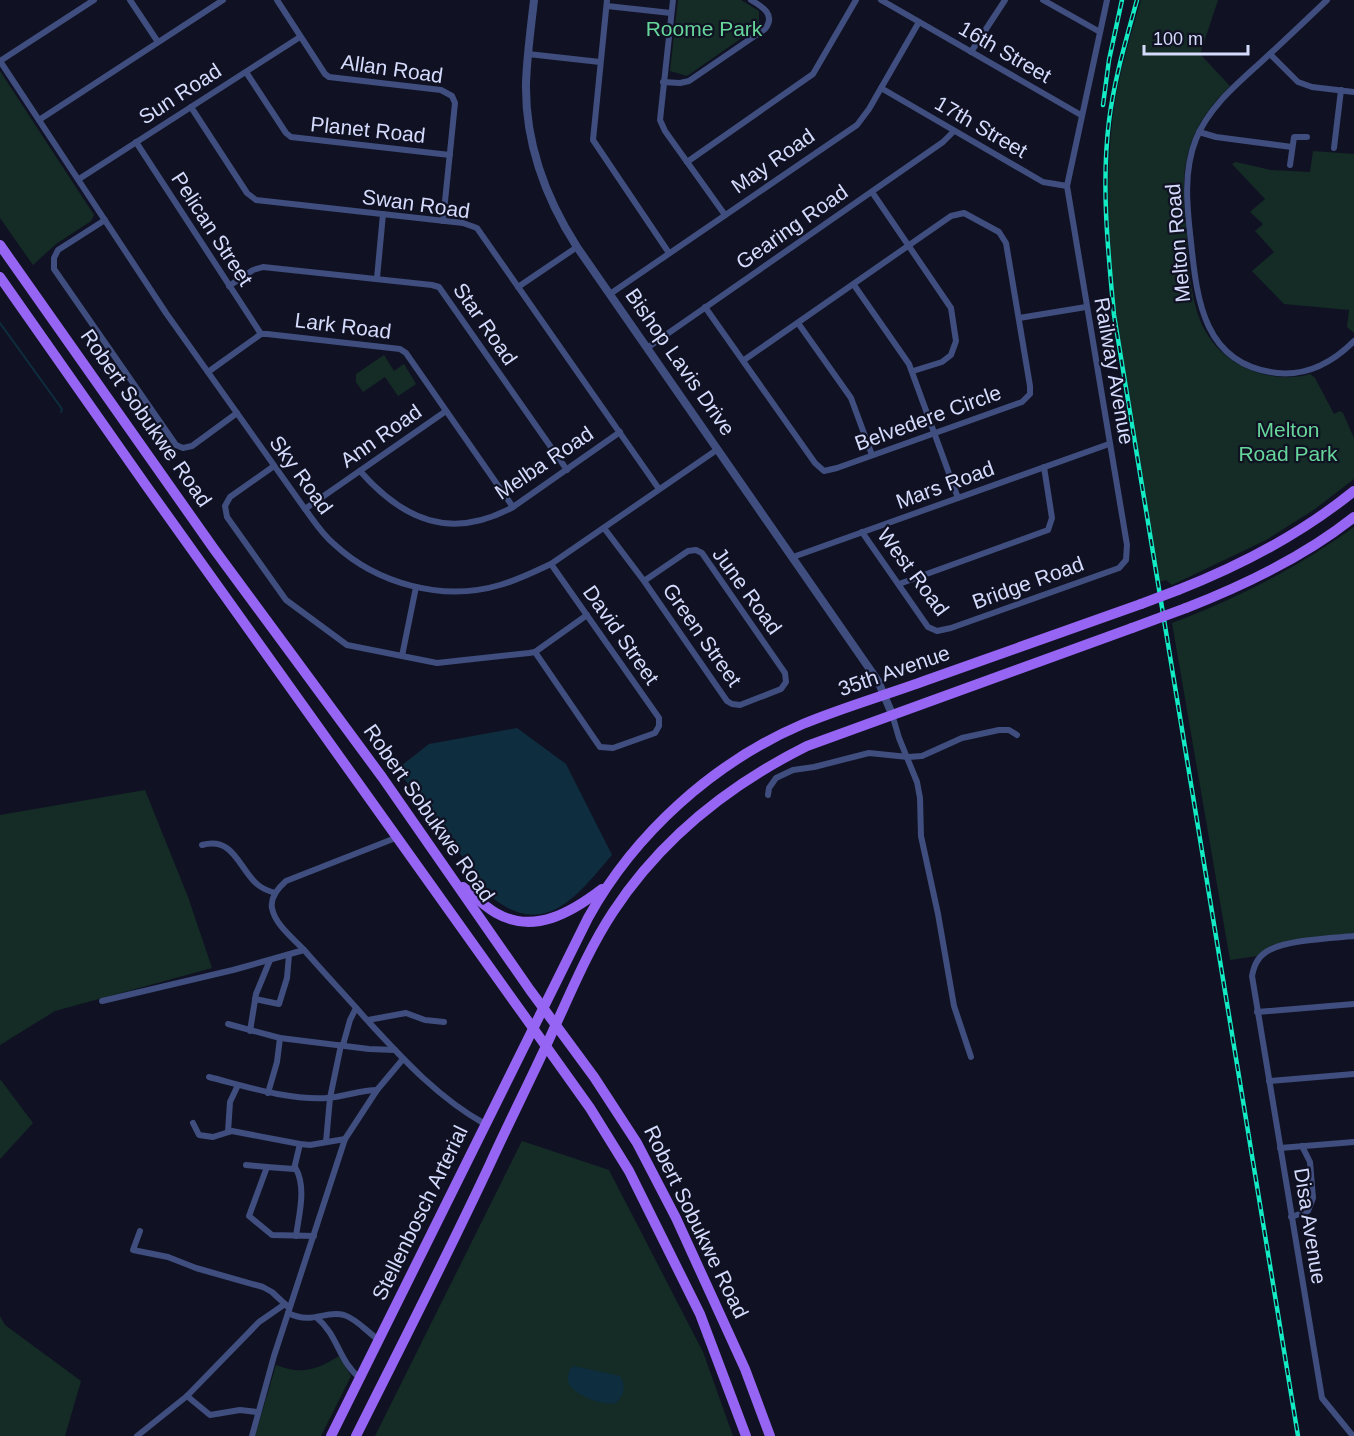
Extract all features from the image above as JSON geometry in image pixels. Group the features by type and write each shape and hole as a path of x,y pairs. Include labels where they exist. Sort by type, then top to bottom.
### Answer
{"main road":[{"name":"Robert Sobukwe Road","path":"0,245 214,549 382,777 594,1077 653,1173 702,1272 745,1369 771,1436"},
{"name":"Robert Sobukwe Road","path":"0,277 580,1093 618,1152 655,1220 703,1322 746,1436"},
{"name":"35th Avenue","path":"544,1007 588,918 607,885 632,852 689,796 731,764 772,739 803,724 1141,604 1230,569 1316,520 1354,491"},
{"name":"35th Avenue","path":"556,1024 612,913 650,863 723,795 757,773 815,743 1237,588 1328,536 1354,517"},
{"path":"453,879 497,914 525,921 548,920 567,913 583,904 607,885"},
{"name":"Stellenbosch Arterial","path":"331,1436 544,1007"},
{"name":"Stellenbosch Arterial","path":"356,1436 463,1222 556,1024"}],"street":[{"path":"0,61 94,0"},
{"path":"130,0 158,42"},
{"path":"39,120 224,0"},
{"name":"Allan Road","path":"276,0 329,77 450,93 455,103 443,221"},
{"name":"Bishop Lavis Drive","path":"534,0 526,84 527,114 536,160 554,208 577,247 873,672 892,714"},
{"path":"673,0 660,120 664,131 725,215"},
{"path":"663,81 680,83 689,81 765,29 769,22 769,14 764,7 751,0"},
{"path":"687,162 813,74 856,0"},
{"name":"16th Street","path":"881,0 1082,115"},
{"path":"971,52 1005,0"},
{"path":"1043,0 1100,32"},
{"path":"1067,186 1107,0"},
{"name":"Melton Road","path":"1327,0 1220,101 1199,132 1189,166 1187,208 1196,291 1203,315 1212,334 1226,351 1244,363 1282,374 1307,371 1322,365 1336,357 1354,341"},
{"path":"669,253 594,140 607,3 671,13"},
{"name":"May Road","path":"610,294 856,124 865,115 919,22"},
{"name":"Sun Road","path":"79,180 300,36"},
{"path":"528,54 600,62"},
{"path":"1270,54 1298,82 1312,87 1354,92"},
{"name":"Sky Road","path":"0,61 166,313 304,509 329,540 347,555 381,575 416,587 448,591 480,589 524,577 551,564 718,449"},
{"name":"Planet Road","path":"246,72 286,133 291,137 450,155"},
{"name":"17th Street","path":"881,88 1043,182 1067,186"},
{"path":"1334,148 1341,90"},
{"name":"Swan Road","path":"191,107 252,198 261,201 467,224 477,228 659,489"},
{"name":"Gearing Road","path":"647,348 943,142 954,131"},
{"path":"1199,132 1216,137 1292,147"},
{"path":"1290,165 1296,136 1307,137"},
{"name":"Pelican Street","path":"136,142 261,334"},
{"name":"Railway Avenue","path":"1067,186 1126,545 1126,560"},
{"path":"872,192 950,305 956,341 955,348 945,361 913,371"},
{"name":"Belvedere Circle","path":"705,308 824,471 834,470 1022,402 1028,397 1030,386 1006,243 999,232 973,216 960,213 951,216 744,360"},
{"path":"377,278 383,214"},
{"path":"105,220 58,250 53,262 54,268 108,348 176,445 183,448 192,446 237,414"},
{"path":"518,287 577,247"},
{"name":"Star Road","path":"230,286 253,270 263,267 377,278 432,285 442,289 567,470"},
{"path":"854,285 905,356 913,371 933,434 958,498"},
{"path":"1019,318 1086,307"},
{"path":"798,323 851,398 872,455"},
{"path":"208,372 261,334"},
{"name":"Lark Road","path":"261,334 400,349 406,354 513,507"},
{"name":"Ann Road","path":"304,509 446,411"},
{"name":"Melba Road","path":"360,471 391,503 411,514 447,523 473,522 513,507 620,432"},
{"name":"Mars Road","path":"793,557 1110,444"},
{"path":"274,466 230,497 225,506 226,517 286,600 347,645 445,663 535,652 586,615"},
{"path":"899,584 1048,530 1052,518 1044,467"},
{"name":"Green Street","path":"604,528 727,701 740,705 781,689 786,682 785,673"},
{"name":"West Road","path":"862,532 928,627 937,632"},
{"name":"June Road","path":"644,582 688,551 696,550 702,553 785,673"},
{"name":"Bridge Road","path":"937,632 1119,568 1126,560"},
{"name":"David Street","path":"535,652 600,747 613,748 655,733 659,726 658,718 551,564"},
{"path":"402,656 416,587"},
{"path":"892,714 917,782 920,798 921,836 938,914 954,1006 971,1058"},
{"path":"768,795 769,788 776,778 793,770 869,753 908,757 928,755 962,738 999,730 1009,730 1017,735"},
{"path":"398,837 286,881 275,893 272,909 276,918 328,979 403,1059 448,1100 485,1124"},
{"path":"202,845 216,843 228,849 244,866 255,883 275,893"},
{"name":"Disa Avenue","path":"1353,1436 1322,1398 1257,1012 1253,972 1256,963 1264,953 1271,949 1300,942 1354,936"},
{"path":"102,1001 304,950"},
{"path":"255,999 279,1004 287,978 289,955"},
{"path":"250,1031 255,999 270,960"},
{"path":"1257,1012 1354,1004"},
{"path":"326,1142 330,1098 342,1045 356,1008"},
{"path":"368,1020 406,1013 425,1020 444,1022"},
{"path":"228,1024 280,1038 376,1050 395,1050"},
{"path":"268,1093 277,1062 280,1038"},
{"path":"252,1436 288,1308 345,1139 377,1090 403,1059"},
{"path":"1269,1081 1354,1074"},
{"path":"209,1077 268,1093 330,1098 362,1090 377,1090"},
{"path":"228,1132 230,1102 238,1084"},
{"path":"193,1123 196,1132 204,1137 218,1136 228,1132 300,1144 345,1139"},
{"path":"1280,1148 1354,1142"},
{"path":"296,1236 302,1187 295,1167 300,1144"},
{"path":"1292,1217 1308,1211 1314,1198 1311,1162 1302,1146"},
{"path":"246,1165 291,1170 295,1167"},
{"path":"267,1167 249,1217 272,1235 314,1236"},
{"path":"140,1231 133,1250 168,1257 196,1268 257,1285 272,1292 288,1308 303,1318 347,1316 379,1340"},
{"path":"137,1436 187,1396 259,1322 288,1308"},
{"path":"317,1318 325,1324 334,1337 344,1361 360,1378"},
{"path":"187,1396 210,1415 240,1410 257,1412"}],"green space":[{"name":"Roome Park","path":"678,0 741,0 759,11 759,26 687,76 670,71"},
{"name":"Melton Road Park","path":"1141,0 1218,0 1200,54 1230,86 1212,105 1198,127 1191,143 1184,178 1190,280 1200,320 1218,348 1245,368 1277,377 1310,374 1315,378 1334,414 1340,411 1343,413 1354,438 1354,479 1315,509 1266,540 1172,585 1166,580 1160,582 1139,468 1120,349 1109,230 1108,172 1115,100"},
{"path":"0,71 94,215 91,221 56,244 33,265 0,218"},
{"path":"1313,151 1354,154 1354,333 1347,327 1349,310 1284,304 1252,271 1274,252 1255,231 1263,224 1250,212 1265,199 1232,164 1236,162 1271,170 1310,172"},
{"path":"384,355 394,371 404,364 416,384 398,396 385,377 363,392 356,382 356,374"},
{"path":"1354,527 1354,933 1299,939 1272,945 1257,956 1230,960 1172,623 1266,581 1311,556"},
{"path":"145,790 188,897 212,968 55,1011 0,1045 0,815"},
{"path":"0,1079 33,1123 0,1159"},
{"path":"522,1141 609,1170 703,1352 733,1436 375,1436"},
{"path":"0,1316 5,1325 81,1381 65,1436 0,1436"},
{"path":"339,1356 351,1376 321,1436 255,1436 276,1365 293,1370 309,1370"}],"water":[{"path":"517,728 566,764 612,855 575,896 546,913 530,915 513,910 494,899 397,769 429,744"},
{"path":"574,1366 620,1376 624,1390 619,1400 611,1404 604,1403 577,1392 568,1380 570,1369"}],"waterway":[{"path":"0,323 62,409 61,412"}],"railway":[{"path":"1103,105 1109,60 1122,0"},
{"path":"1137,0 1114,90 1107,145 1106,218 1114,315 1298,1436"}]}
